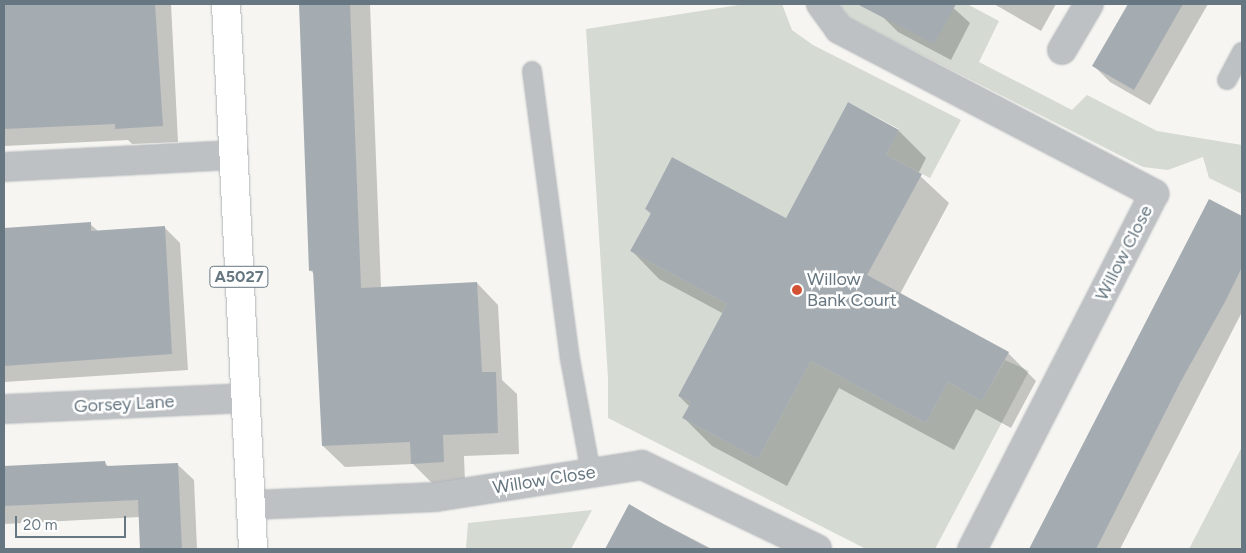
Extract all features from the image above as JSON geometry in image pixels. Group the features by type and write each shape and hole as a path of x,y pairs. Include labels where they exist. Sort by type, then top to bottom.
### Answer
{"main road":[{"name":"A5027","path":"226,4 253,549"}],"street":[{"name":"Willow Close","path":"821,4 839,29 1154,194 972,549"},
{"path":"1062,50 1089,4"},
{"path":"4,167 234,155"},
{"name":"Gorsey Lane","path":"4,409 245,398"},
{"name":"Willow Close","path":"252,505 436,497 642,465 817,549"}],"lane":[{"path":"1227,80 1242,52"},
{"path":"532,71 570,359 591,472"}],"shaded area":[{"path":"745,4 782,4 792,30 813,45 961,120 930,178 886,155 899,129 848,102 786,218 672,157 645,209 651,213 630,251 727,304 678,396 691,402 682,418 758,459 811,361 926,423 948,382 982,401 1005,360 1029,371 935,549 866,549 608,418 608,378 586,29"},
{"path":"840,4 967,4 999,21 979,62 1072,110 1087,95 1157,131 1242,145 1242,194 1209,178 1203,157 1168,170 1143,167 849,18"},
{"path":"1242,447 1242,549 1189,549"},
{"path":"592,510 571,549 466,549 468,523"}],"building":[{"path":"4,4 155,4 163,126 115,129 115,124 4,129"},
{"path":"299,4 350,4 361,288 477,282 482,372 496,372 498,433 443,435 444,462 411,464 410,442 322,446 313,270 309,271"},
{"path":"857,4 956,4 934,44"},
{"path":"1128,4 1183,4 1134,90 1092,66"},
{"name":"Willow Bank Court","path":"848,102 899,130 886,155 922,174 867,275 1009,352 982,401 948,382 926,423 811,361 758,459 682,418 691,402 678,396 727,304 630,251 651,213 645,209 672,157 786,218"},
{"path":"1209,199 1242,216 1242,267 1226,300 1180,383 1096,549 1029,549"},
{"path":"91,222 91,231 165,226 172,354 4,366 4,228"},
{"path":"105,461 106,466 178,463 182,549 140,549 138,500 4,506 4,466"},
{"path":"629,504 665,525 710,549 605,549"}],"place":[{"name":"Willow Bank Court","path":"797,290"}]}
